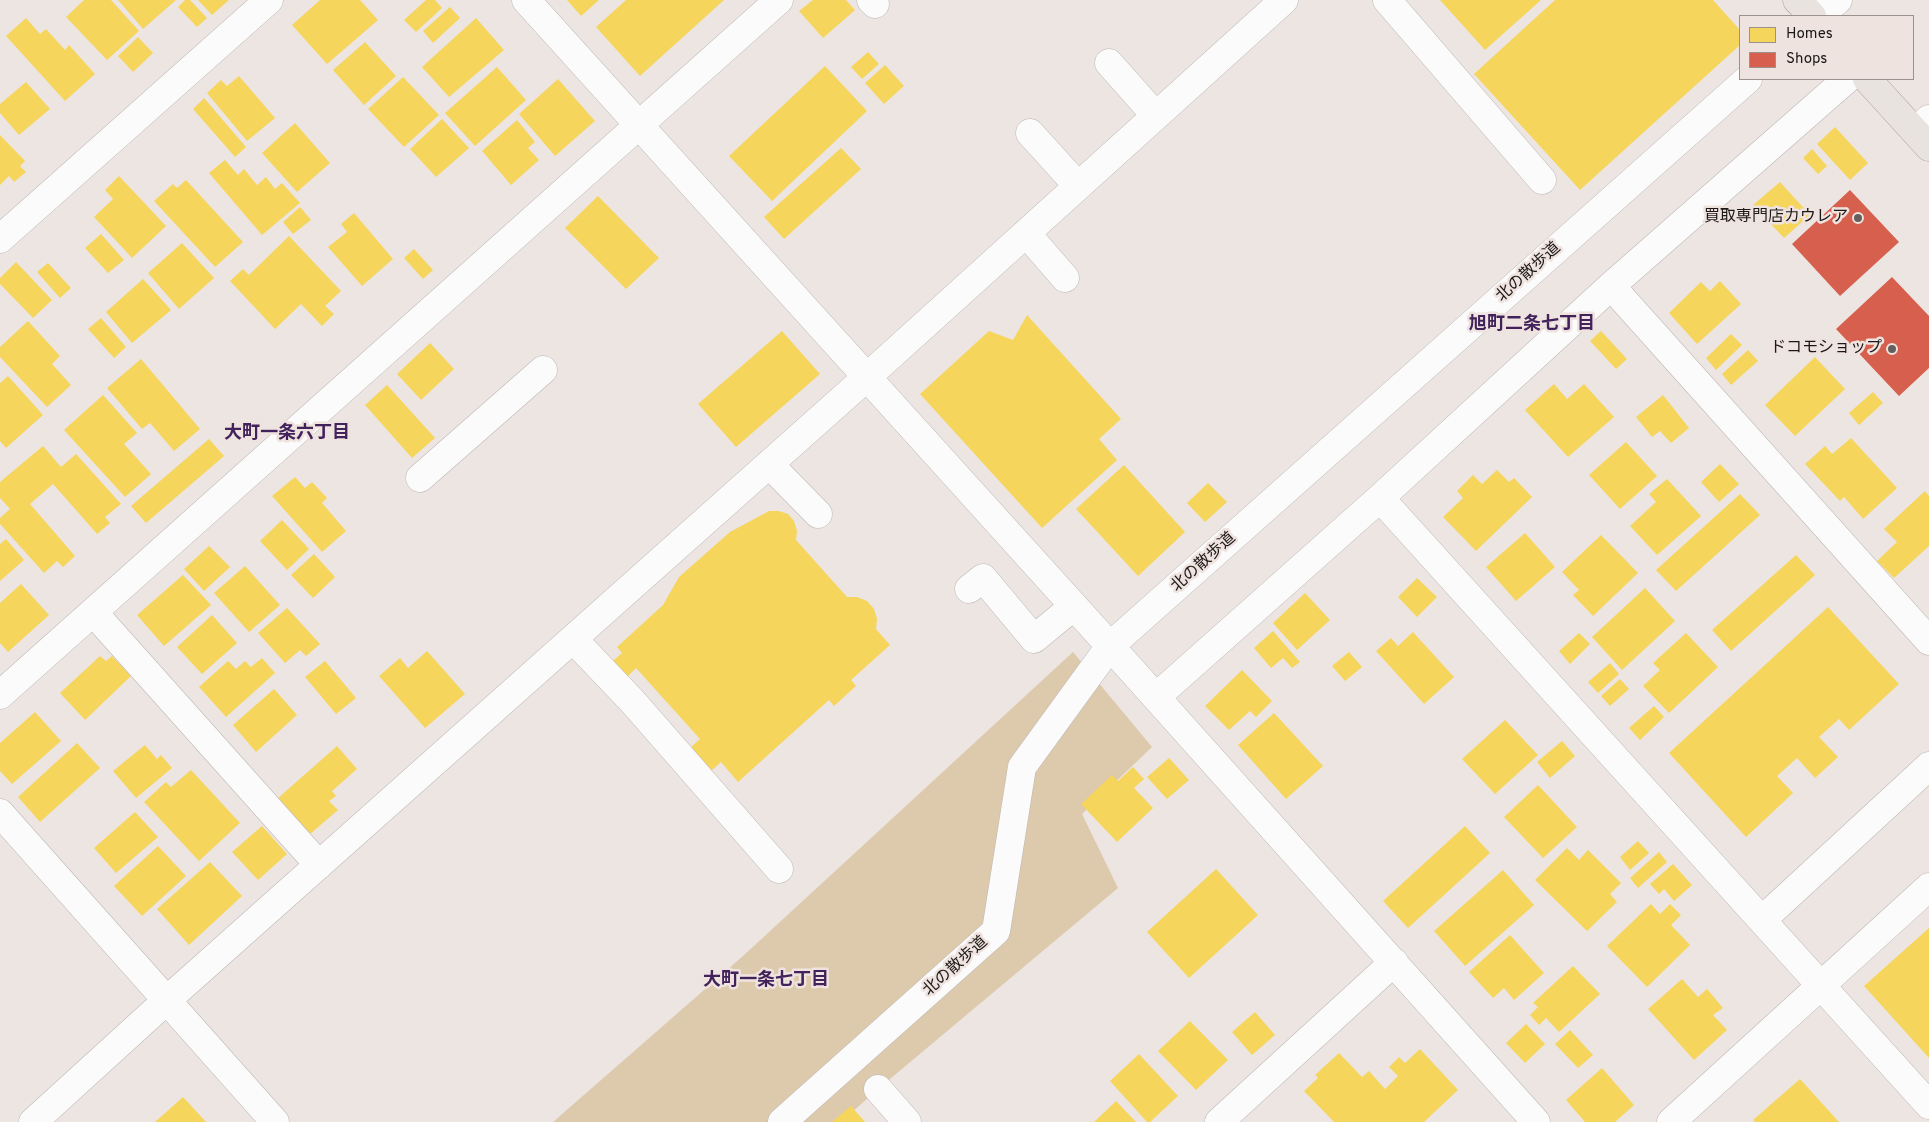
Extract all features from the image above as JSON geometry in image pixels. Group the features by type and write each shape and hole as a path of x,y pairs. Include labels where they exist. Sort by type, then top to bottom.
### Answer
{"main road":[{"path":"1797,0 1811,15"},
{"path":"1868,80 1924,133"}],"street":[{"path":"0,239 269,0"},
{"path":"526,0 1156,697 1536,1122"},
{"path":"0,695 779,0"},
{"path":"34,1122 167,1000 867,377 1284,0"},
{"path":"1387,0 1542,180"},
{"path":"1818,15 1838,0"},
{"path":"1109,63 1156,116"},
{"name":"北の散歩道","path":"782,1122 996,931 1022,767 1110,646 1747,80"},
{"path":"1156,697 1380,498 1611,286 1845,80"},
{"path":"1030,133 1078,186"},
{"path":"1026,233 1065,278"},
{"path":"1611,286 1929,641"},
{"path":"420,478 543,370"},
{"path":"769,464 818,514"},
{"path":"1380,498 1929,1105"},
{"path":"970,590 983,578 1034,639 1074,606"},
{"path":"93,612 319,865"},
{"path":"573,639 633,702 779,870"},
{"path":"1762,920 1929,766"},
{"path":"0,813 275,1122"},
{"path":"1672,1122 1929,887"},
{"path":"1218,1122 1394,962"},
{"path":"878,1089 907,1122"}],"shaded area":[{"path":"1073,652 1152,747 1082,814 1118,888 841,1122 553,1122 743,956"}],"building: Homes":[{"path":"84,0 111,0 139,31 107,60 66,17"},
{"path":"118,0 176,0 143,29"},
{"path":"185,0 190,0 207,18 197,27 178,7"},
{"path":"198,0 229,0 212,15"},
{"path":"320,0 360,0 378,20 327,64 292,25"},
{"path":"426,0 435,0 442,8 416,32 404,20"},
{"path":"567,0 599,0 581,16"},
{"path":"626,0 724,0 640,76 596,27"},
{"path":"813,0 846,0 855,10 823,38 799,11"},
{"path":"1440,0 1541,0 1485,50"},
{"path":"1555,0 1713,0 1739,29 1739,46 1580,190 1474,74"},
{"path":"450,7 460,18 433,43 423,31"},
{"path":"26,18 40,34 46,29 65,50 69,45 95,74 65,101 6,36"},
{"path":"476,18 504,50 449,97 422,67"},
{"path":"138,37 153,53 133,72 118,56"},
{"path":"365,42 396,76 364,105 333,70"},
{"path":"868,52 879,64 862,79 851,67"},
{"path":"885,65 904,86 884,104 865,83"},
{"path":"825,66 867,111 772,201 729,156"},
{"path":"497,67 526,100 475,146 445,113"},
{"path":"239,76 275,118 247,141 207,93 221,80 227,86"},
{"path":"403,77 439,115 404,147 368,109"},
{"path":"558,79 595,121 555,156 519,114"},
{"path":"26,82 50,109 19,135 0,113 0,104"},
{"path":"204,98 246,147 235,157 193,109"},
{"path":"442,119 469,148 436,177 410,149"},
{"path":"517,120 535,142 528,148 539,160 511,185 482,151"},
{"path":"295,123 330,163 297,192 262,153"},
{"path":"1835,127 1868,163 1850,180 1817,144"},
{"path":"0,135 25,161 20,166 26,172 14,182 9,176 0,185"},
{"path":"841,148 861,169 784,239 764,217"},
{"path":"1812,149 1827,166 1818,174 1803,158"},
{"path":"225,160 238,175 244,169 257,185 266,177 275,189 282,183 300,203 262,235 209,173"},
{"path":"119,176 166,226 132,258 94,217 113,199 105,190"},
{"path":"186,180 243,242 215,267 154,201 173,184 177,188"},
{"path":"1780,182 1810,215 1784,238 1753,205"},
{"path":"598,196 659,258 626,289 565,228"},
{"path":"300,207 311,220 293,234 283,222"},
{"path":"354,213 393,259 362,286 328,247 347,232 341,224"},
{"path":"101,234 124,260 108,273 85,248"},
{"path":"289,236 341,291 325,306 334,314 322,326 301,304 275,329 230,281 243,269 249,275"},
{"path":"182,243 214,278 179,309 148,273"},
{"path":"414,249 433,270 423,279 404,258"},
{"path":"16,262 52,300 33,318 0,284 0,278"},
{"path":"48,263 71,288 60,298 37,272"},
{"path":"143,279 171,310 132,343 106,312"},
{"path":"1720,281 1741,304 1697,344 1669,313 1701,282 1710,291"},
{"path":"1027,315 1121,419 1099,439 1117,460 1042,528 920,394 989,331 1013,340"},
{"path":"101,318 126,347 114,358 88,329"},
{"path":"28,321 60,356 52,364 71,385 47,407 0,357 0,347"},
{"path":"782,331 820,374 736,447 698,404"},
{"path":"1601,331 1627,359 1616,369 1590,341"},
{"path":"1731,334 1742,345 1716,370 1706,358"},
{"path":"430,343 454,369 421,400 397,374"},
{"path":"1748,350 1758,361 1731,385 1722,374"},
{"path":"1815,357 1845,389 1795,436 1765,405"},
{"path":"141,359 200,429 174,451 150,423 142,429 107,388"},
{"path":"8,376 43,415 6,448 0,441 0,383"},
{"path":"1554,384 1567,399 1584,384 1614,417 1568,457 1525,410"},
{"path":"387,385 435,438 412,458 365,405"},
{"path":"1873,392 1883,403 1859,425 1849,413"},
{"path":"103,395 137,433 124,444 151,474 125,497 64,430"},
{"path":"1663,395 1689,428 1671,443 1660,431 1652,437 1636,417"},
{"path":"1851,438 1897,488 1863,519 1844,497 1840,501 1805,464 1825,446 1832,454"},
{"path":"209,439 224,456 146,523 131,506"},
{"path":"1626,442 1657,476 1620,509 1589,475"},
{"path":"43,446 61,467 76,454 121,504 105,517 110,523 97,534 53,484 30,504 75,556 63,567 57,561 44,573 0,524 0,518 10,509 0,498 0,482"},
{"path":"1720,464 1739,484 1719,502 1701,482"},
{"path":"1124,465 1185,532 1138,576 1076,509"},
{"path":"1497,470 1509,482 1514,478 1532,497 1476,551 1443,517 1463,498 1457,491 1473,475 1482,484"},
{"path":"295,477 305,488 312,482 327,498 322,503 346,531 322,552 272,496"},
{"path":"1667,479 1701,516 1657,555 1630,526 1656,502 1649,494"},
{"path":"1208,483 1227,502 1205,522 1187,503"},
{"path":"1925,491 1929,496 1929,546 1894,578 1877,561 1897,542 1884,529"},
{"path":"1740,494 1760,515 1676,591 1656,570"},
{"path":"769,511 779,511 788,514 794,521 797,531 796,540 847,597 857,597 867,601 874,609 877,619 876,629 890,645 851,680 856,686 834,706 829,700 738,782 721,762 711,771 690,748 700,739 636,668 627,677 613,661 622,653 617,647 663,605 679,577 730,532"},
{"path":"282,520 309,549 287,570 260,541"},
{"path":"1525,533 1555,567 1516,601 1486,567"},
{"path":"1601,535 1638,573 1593,616 1573,595 1579,590 1562,572"},
{"path":"6,539 24,560 0,581 0,544"},
{"path":"209,546 230,567 204,591 184,569"},
{"path":"314,554 335,577 313,598 291,575"},
{"path":"1796,555 1815,575 1731,651 1712,630"},
{"path":"245,566 280,605 249,632 214,593"},
{"path":"183,575 211,605 164,646 137,615"},
{"path":"1417,578 1437,597 1417,617 1398,597"},
{"path":"21,584 49,615 8,652 0,643 0,603"},
{"path":"1645,588 1675,621 1622,670 1592,637"},
{"path":"1305,593 1330,620 1297,650 1273,623"},
{"path":"1828,607 1899,684 1849,730 1839,719 1819,737 1838,757 1815,778 1797,758 1777,776 1793,793 1746,837 1669,753"},
{"path":"287,608 320,644 306,656 300,650 285,663 258,633"},
{"path":"212,615 237,643 202,674 177,647"},
{"path":"1273,631 1300,662 1292,668 1283,658 1271,668 1254,648"},
{"path":"1413,632 1454,677 1424,704 1376,651 1391,638 1398,646"},
{"path":"1579,633 1590,644 1570,664 1559,651"},
{"path":"1686,633 1718,667 1669,713 1643,686 1660,670 1653,663"},
{"path":"427,651 465,694 425,728 379,676 400,658 408,668"},
{"path":"1349,652 1362,667 1345,681 1332,666"},
{"path":"100,656 106,661 112,656 131,676 85,720 60,693"},
{"path":"262,658 275,673 226,717 199,687 228,661 236,669 245,661 251,667"},
{"path":"325,661 356,698 336,714 305,677"},
{"path":"1610,663 1619,674 1598,693 1588,682"},
{"path":"1242,670 1272,701 1256,717 1250,711 1229,730 1205,706"},
{"path":"1620,679 1629,689 1610,706 1601,696"},
{"path":"274,689 297,715 256,752 233,725"},
{"path":"1654,706 1664,717 1640,740 1629,728"},
{"path":"35,712 61,741 12,784 0,771 0,743"},
{"path":"1274,713 1323,766 1286,799 1238,745"},
{"path":"1505,720 1538,755 1495,794 1462,759"},
{"path":"1562,741 1575,756 1550,778 1537,762"},
{"path":"77,743 100,768 40,822 18,797"},
{"path":"145,745 157,759 161,755 172,768 136,798 113,771"},
{"path":"337,746 357,769 332,791 336,796 329,801 338,810 309,835 277,799"},
{"path":"1169,758 1189,780 1167,799 1147,777"},
{"path":"1133,767 1144,779 1134,788 1153,808 1117,842 1081,804 1112,775 1118,781"},
{"path":"191,770 240,823 199,861 144,802 166,782 171,787"},
{"path":"1538,785 1577,827 1543,858 1504,817"},
{"path":"135,812 158,837 116,873 94,848"},
{"path":"262,826 287,854 258,880 232,852"},
{"path":"1465,826 1490,853 1408,928 1383,901"},
{"path":"1638,841 1649,853 1630,870 1620,857"},
{"path":"158,846 186,876 142,916 114,886"},
{"path":"1567,848 1579,860 1588,850 1621,883 1610,894 1617,902 1587,931 1535,880"},
{"path":"1659,852 1667,862 1638,888 1630,878"},
{"path":"210,862 242,896 189,945 157,909"},
{"path":"1673,864 1692,885 1674,901 1664,889 1659,894 1650,884"},
{"path":"1216,869 1258,915 1189,978 1147,932"},
{"path":"1503,870 1534,905 1465,966 1434,931"},
{"path":"1651,904 1660,914 1670,904 1681,915 1671,925 1690,945 1647,987 1607,946"},
{"path":"1929,928 1929,1058 1864,986"},
{"path":"1510,935 1544,973 1514,1000 1504,988 1493,998 1469,972"},
{"path":"1573,966 1600,994 1559,1032 1546,1018 1539,1025 1530,1015 1538,1007 1533,1003"},
{"path":"1682,979 1698,997 1707,989 1723,1008 1713,1015 1727,1030 1694,1060 1648,1009"},
{"path":"1255,1012 1275,1035 1252,1055 1232,1032"},
{"path":"1190,1021 1228,1060 1196,1090 1158,1051"},
{"path":"1526,1024 1545,1044 1525,1063 1506,1043"},
{"path":"1570,1030 1593,1055 1578,1068 1555,1044"},
{"path":"1420,1049 1458,1090 1424,1122 1334,1122 1304,1091 1318,1078 1315,1075 1339,1053 1362,1077 1369,1071 1385,1089 1398,1076 1389,1067 1399,1057 1405,1063"},
{"path":"1139,1054 1178,1096 1150,1122 1147,1122 1110,1081"},
{"path":"1602,1068 1634,1105 1615,1122 1585,1122 1566,1100"},
{"path":"1800,1079 1839,1122 1755,1122 1753,1120"},
{"path":"183,1097 206,1122 155,1122"},
{"path":"1116,1101 1136,1122 1094,1122"},
{"path":"851,1106 865,1122 832,1122"}],"building: Shops":[{"path":"1850,190 1899,242 1840,296 1792,244"},
{"name":"ドコモショップ","path":"1892,277 1929,316 1929,368 1899,396 1836,329"}],"place":[{"name":"買取専門店カウレア","path":"1858,218"},
{"name":"ドコモショップ","path":"1892,349"}],"district":[{"name":"旭町二条七丁目","path":"1532,325"},
{"name":"大町一条六丁目","path":"287,434"},
{"name":"大町一条七丁目","path":"766,981"}]}
